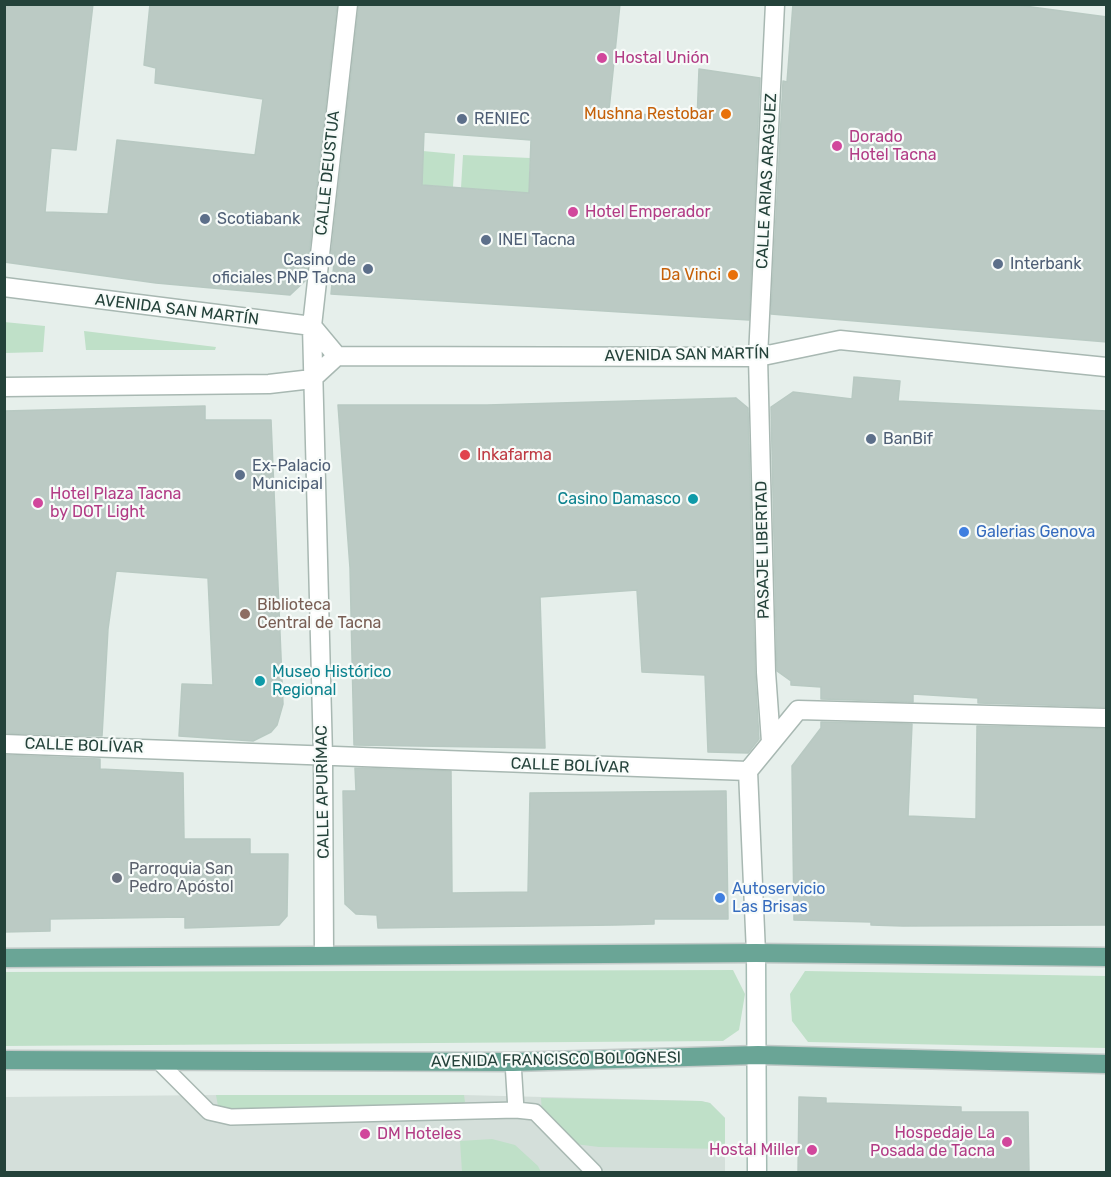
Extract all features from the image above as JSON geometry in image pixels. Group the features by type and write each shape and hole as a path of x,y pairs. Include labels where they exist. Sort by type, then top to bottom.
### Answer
{"main road":[{"path":"4,958 324,954 756,953 1107,957"},
{"name":"AVENIDA FRANCISCO BOLOGNESI","path":"4,1060 160,1063 513,1062 758,1055 1107,1064"}],"street":[{"name":"CALLE DEUSTUA","path":"312,379 312,326 348,4"},
{"name":"CALLE ARIAS ARAGUEZ","path":"758,357 775,4"},
{"name":"AVENIDA SAN MARTÍN","path":"4,287 312,326"},
{"path":"4,387 269,384 312,379 337,356 312,326"},
{"name":"AVENIDA SAN MARTÍN","path":"337,356 758,357 840,340 1107,367"},
{"name":"PASAJE LIBERTAD","path":"758,357 766,672 771,742"},
{"name":"CALLE APURÍMAC","path":"312,379 323,756 324,954"},
{"path":"757,1173 756,953 748,771 798,710 1107,718"},
{"name":"CALLE BOLÍVAR","path":"4,744 748,771"}],"lane":[{"path":"513,1062 516,1110"},
{"path":"160,1063 209,1112 231,1117 516,1110 535,1112 594,1173"}],"shaded area":[{"name":"DM Hoteles","path":"464,1095 701,1101 710,1103 725,1118 725,1172 5,1172 5,1097"}],"green space":[{"path":"423,151 455,154 453,187 422,185"},
{"path":"463,155 530,158 529,193 461,188"},
{"path":"4,322 45,326 43,352 5,353"},
{"path":"84,331 216,347 215,350 86,350"},
{"path":"733,970 745,994 739,1030 723,1041 5,1046 5,972"},
{"path":"805,971 1106,976 1106,1048 808,1042 792,1021 790,994"},
{"path":"216,1095 464,1095 465,1102 456,1109 307,1106 228,1109 218,1106"},
{"path":"541,1098 710,1103 725,1118 725,1149 599,1147 575,1144 542,1113"},
{"path":"492,1139 515,1145 538,1166 541,1172 462,1172 460,1141"}],"building":[{"path":"4,4 93,4 76,150 51,148 45,212 108,214 117,140 255,155 263,99 155,83 156,68 144,65 150,4 337,4 306,280 290,295 156,283 4,262"},
{"path":"359,4 620,4 609,110 697,121 699,69 760,78 749,320 331,294 335,252 331,256","holes":["424,132 531,140 529,193 422,185"]},
{"path":"793,4 1009,4 1107,17 1107,342 771,314 783,81 787,82"},
{"path":"854,377 900,381 898,401 1107,411 1107,707 978,703 978,698 913,694 913,702 821,699 821,687 791,685 791,681 777,671 771,407 793,392 852,399"},
{"path":"736,398 748,408 759,739 748,753 708,752 705,675 642,672 637,590 540,597 545,748 354,745 350,568 338,405 487,405"},
{"path":"205,406 205,420 271,420 283,704 277,725 271,732 253,741 179,736 182,684 213,685 208,578 116,571 108,629 102,736 4,733 4,411"},
{"path":"821,722 912,724 908,816 976,819 977,726 1107,729 1107,925 903,926 871,925 871,922 794,920 792,766 821,728"},
{"path":"4,755 100,759 100,769 183,773 184,839 250,839 250,854 288,854 287,916 279,925 185,928 185,917 50,919 50,931 4,932"},
{"path":"355,768 451,771 452,893 528,892 530,793 726,791 728,919 654,919 654,924 616,925 378,928 377,915 356,914 345,904 343,791 356,791"},
{"path":"799,1097 826,1098 826,1103 961,1107 961,1112 1028,1112 1029,1173 798,1173"}],"place":[{"name":"Hostal Unión","path":"602,58"},
{"name":"Mushna Restobar","path":"726,114"},
{"name":"RENIEC","path":"462,119"},
{"name":"Dorado Hotel Tacna","path":"837,146"},
{"name":"Hotel Emperador","path":"573,212"},
{"name":"Scotiabank","path":"205,219"},
{"name":"INEI Tacna","path":"486,240"},
{"name":"Interbank","path":"998,264"},
{"name":"Casino de oficiales PNP Tacna","path":"368,269"},
{"name":"Da Vinci","path":"733,275"},
{"name":"BanBif","path":"871,439"},
{"name":"Inkafarma","path":"465,455"},
{"name":"Ex-Palacio Municipal","path":"240,475"},
{"name":"Casino Damasco","path":"693,499"},
{"name":"Hotel Plaza Tacna by DOT Light","path":"38,503"},
{"name":"Galerias Genova","path":"964,532"},
{"name":"Biblioteca Central de Tacna","path":"245,614"},
{"name":"Museo Histórico Regional","path":"260,681"},
{"name":"Parroquia San Pedro Apóstol","path":"117,878"},
{"name":"Autoservicio Las Brisas","path":"720,898"},
{"name":"DM Hoteles","path":"365,1134"},
{"name":"Hospedaje La Posada de Tacna","path":"1007,1142"},
{"name":"Hostal Miller","path":"812,1150"}]}
